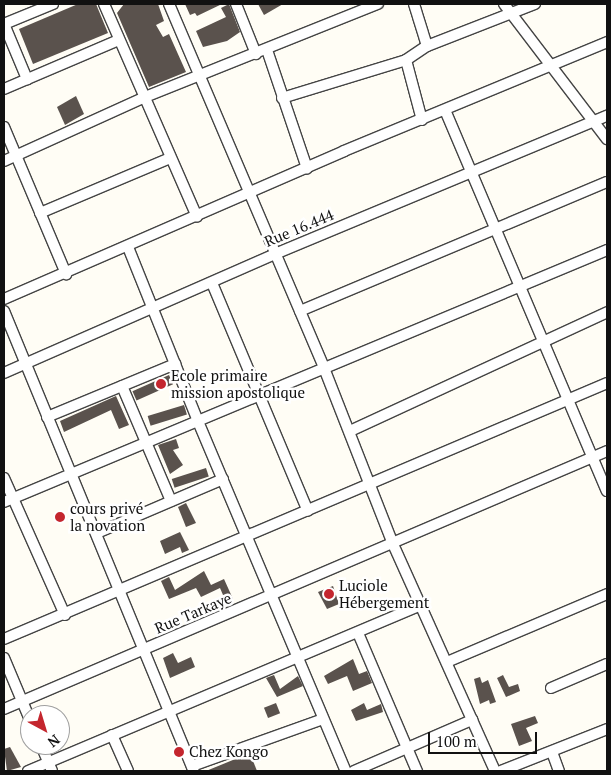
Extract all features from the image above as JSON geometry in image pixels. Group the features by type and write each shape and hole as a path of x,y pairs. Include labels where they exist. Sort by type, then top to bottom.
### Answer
{"street":[{"path":"27,80 4,24 53,4"},
{"path":"104,4 197,217"},
{"path":"169,4 238,161 249,193 324,368 394,544 495,771"},
{"path":"236,4 256,54"},
{"path":"4,161 199,74 267,50 378,4"},
{"path":"414,4 426,46"},
{"path":"504,4 607,139"},
{"path":"282,98 406,60 426,46 535,4"},
{"path":"4,90 119,40"},
{"path":"4,299 66,274 307,168 607,42"},
{"path":"267,50 307,168"},
{"path":"406,60 422,120"},
{"path":"445,110 542,342 607,490"},
{"name":"Rue 16.444","path":"4,373 275,254 607,116"},
{"path":"4,127 66,274"},
{"path":"40,214 170,158"},
{"path":"300,311 607,182"},
{"path":"128,247 197,419 249,536 346,771"},
{"path":"8,500 197,419 520,288 607,250"},
{"path":"212,283 308,511"},
{"path":"4,312 70,474 121,590 193,769 323,719"},
{"path":"350,431 607,312"},
{"path":"47,417 175,364"},
{"path":"4,639 65,615 607,383"},
{"path":"122,386 171,502"},
{"name":"Rue Tarkaye","path":"4,709 273,596 607,451"},
{"path":"4,478 8,500 65,615"},
{"path":"97,532 224,479"},
{"path":"447,662 607,594"},
{"path":"28,771 50,767 112,735 169,710 358,634 421,605"},
{"path":"358,634 417,771"},
{"path":"4,658 23,705"},
{"path":"551,688 607,664"},
{"path":"354,771 472,720"},
{"path":"500,771 607,729"},
{"path":"112,735 128,771"},
{"path":"552,752 559,771"},
{"path":"45,755 50,767"}],"building":[{"path":"78,4 96,4 108,33 33,64 19,29"},
{"path":"124,4 158,4 164,21 156,25 163,37 169,34 186,72 149,87 117,13"},
{"path":"185,4 222,4 197,16 195,13 190,15"},
{"path":"229,4 240,32 227,41 203,47 196,31 226,17 221,8"},
{"path":"258,4 283,4 264,15"},
{"path":"76,96 84,114 65,125 57,107"},
{"path":"169,375 173,384 137,400 132,391"},
{"path":"116,396 129,425 119,429 111,410 64,432 60,421"},
{"path":"184,405 187,415 151,426 148,416"},
{"path":"176,439 179,448 173,450 183,465 170,474 158,445"},
{"path":"206,468 209,477 175,488 172,479"},
{"path":"186,503 196,523 186,527 178,507"},
{"path":"180,532 189,550 182,553 180,547 165,554 160,541"},
{"path":"204,571 211,585 224,579 233,599 226,602 220,588 201,597 196,588 169,599 161,581 169,577 175,590"},
{"path":"333,586 339,604 327,609 318,592"},
{"path":"173,653 178,663 191,657 195,667 170,678 163,658"},
{"path":"353,659 359,674 367,671 372,683 353,691 347,676 328,684 324,676"},
{"path":"274,675 280,689 298,676 303,686 277,697 266,678"},
{"path":"503,675 509,687 518,684 520,691 506,697 497,678"},
{"path":"480,677 482,683 488,680 496,702 490,704 489,700 480,704 474,679"},
{"path":"276,703 280,713 268,718 264,708"},
{"path":"364,703 367,710 381,704 383,712 356,721 351,710"},
{"path":"535,716 538,723 526,728 532,741 519,746 511,724"},
{"path":"10,747 21,767 7,771 4,749"},
{"path":"250,753 257,771 206,771"}],"place":[{"name":"Ecole primaire mission apostolique","path":"161,384"},
{"name":"cours privé la novation","path":"60,517"},
{"name":"Luciole Hébergement","path":"329,594"},
{"name":"Chez Kongo","path":"179,752"}]}
